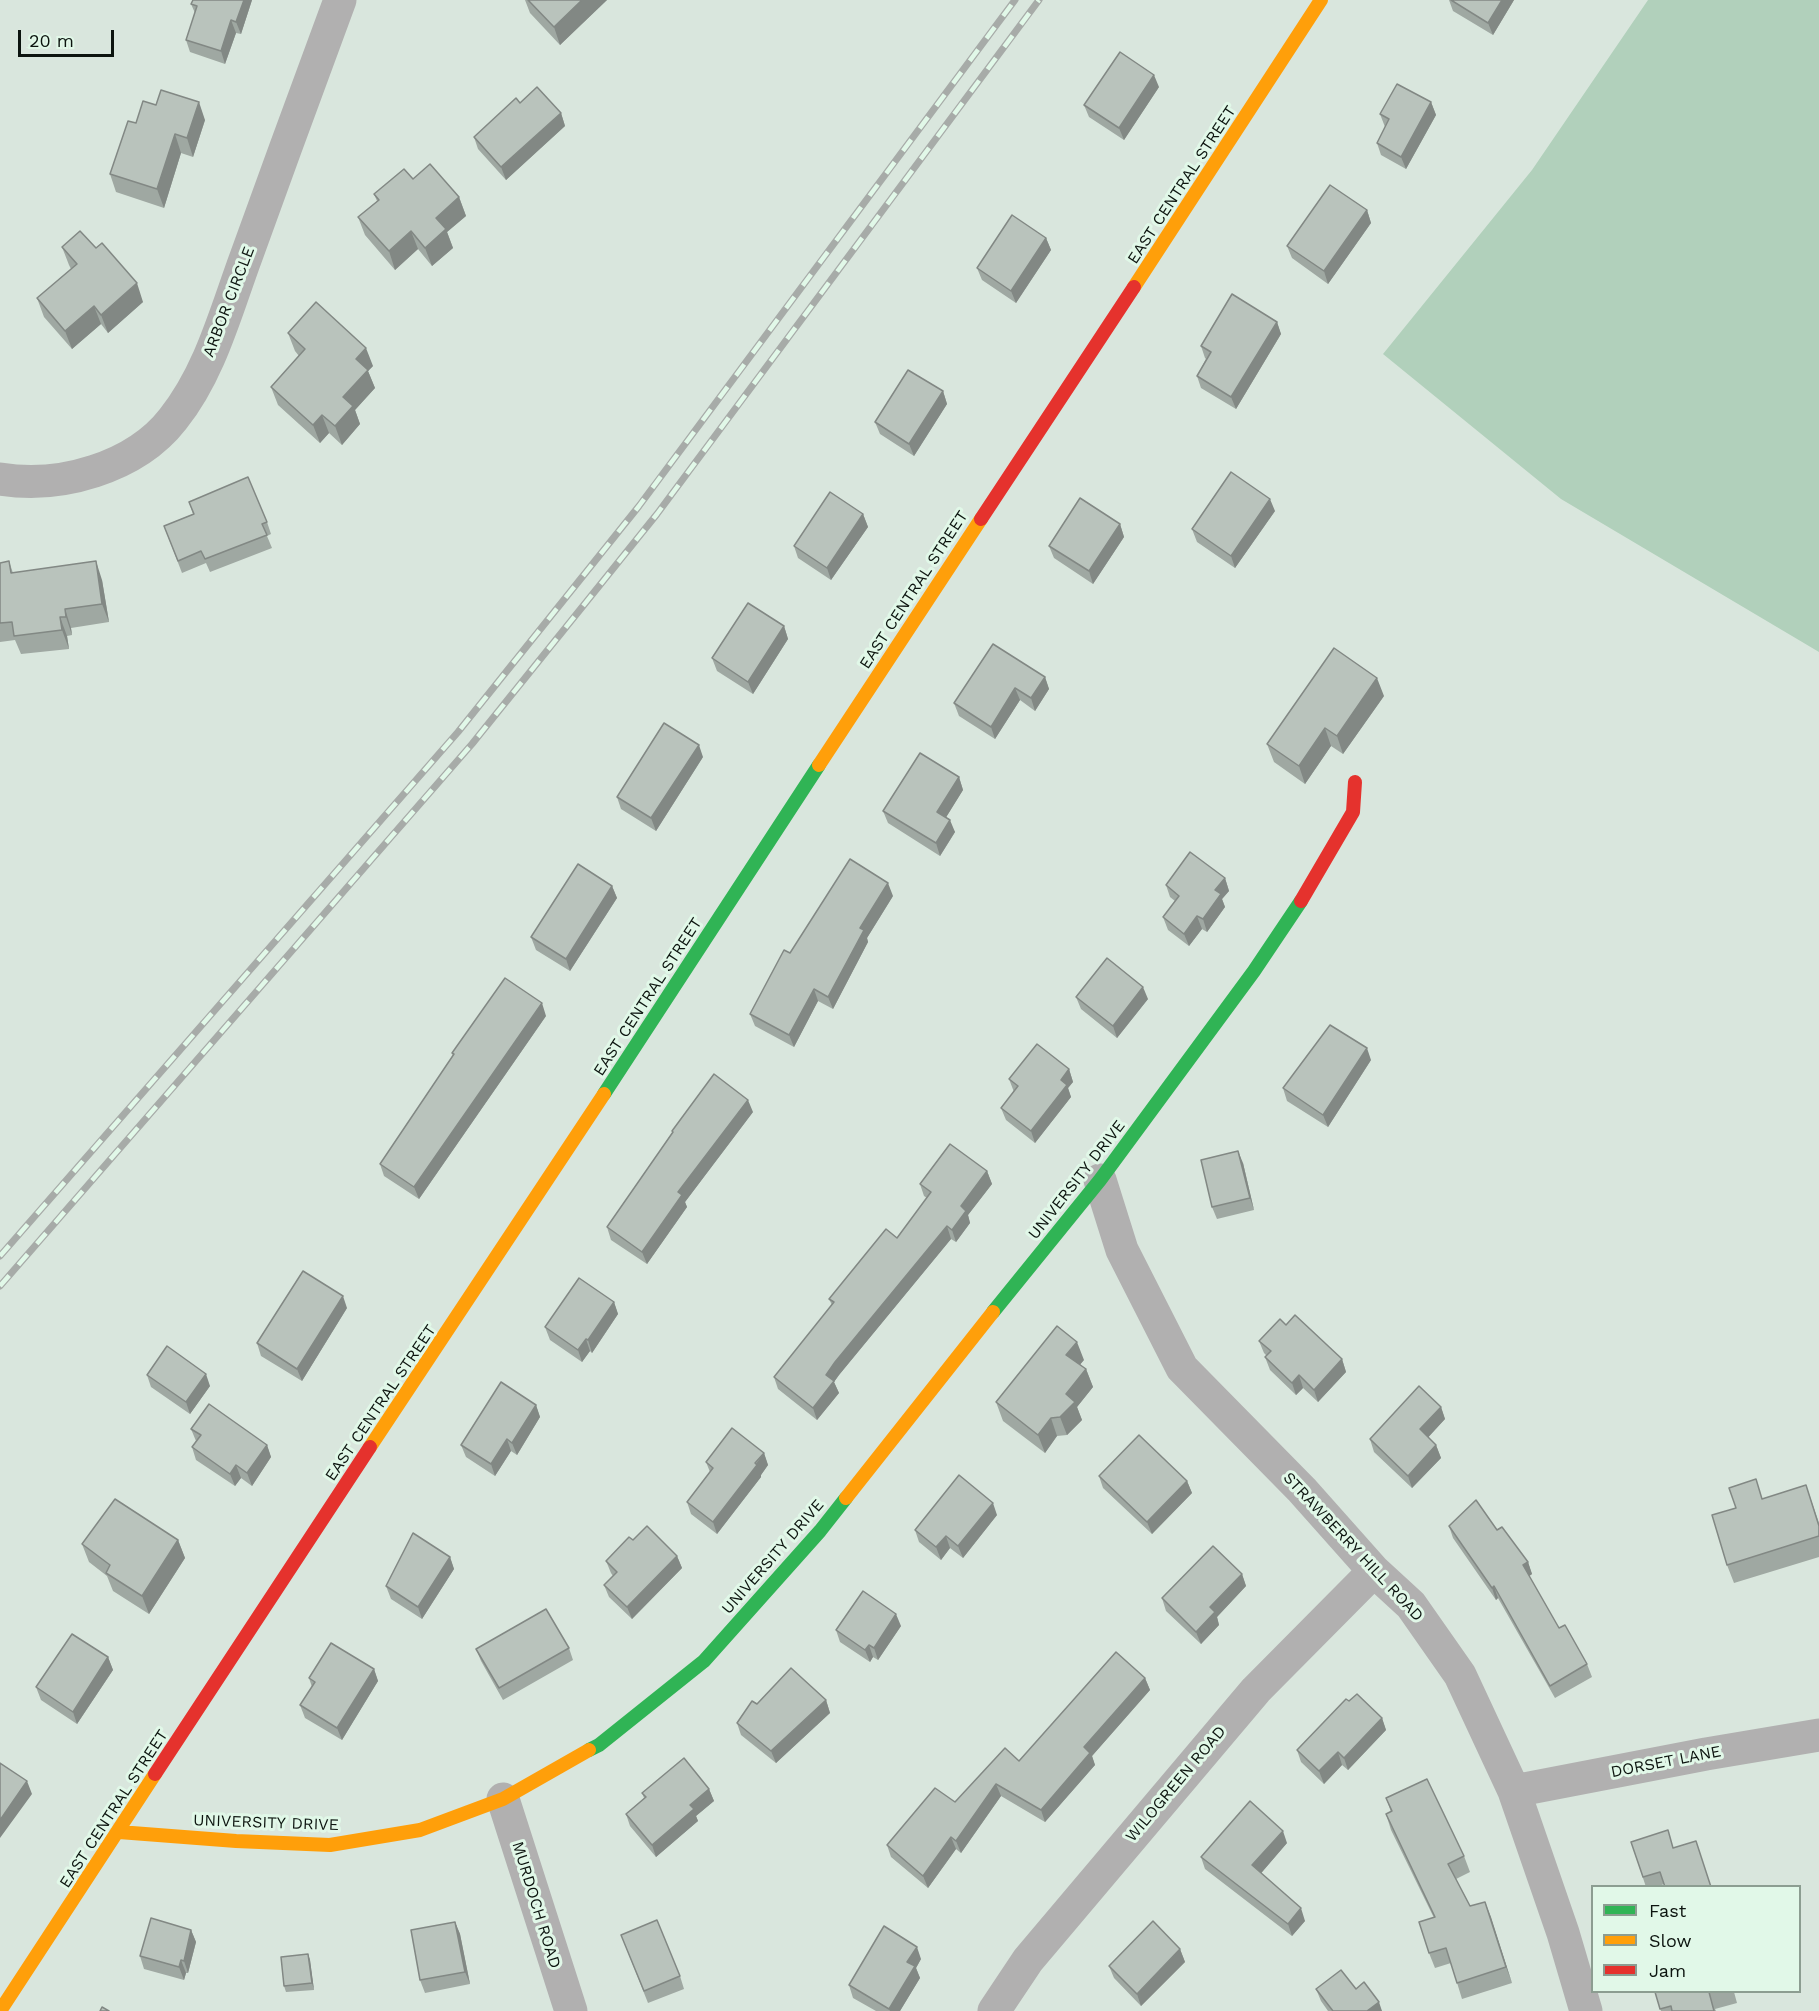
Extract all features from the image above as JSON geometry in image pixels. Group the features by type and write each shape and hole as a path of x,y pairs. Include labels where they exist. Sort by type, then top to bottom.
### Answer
{"main road":[{"name":"EAST CENTRAL STREET","path":"0,2011 932,591 1222,154 1321,0"},
{"name":"UNIVERSITY DRIVE","path":"119,1832 330,1845 420,1830 503,1799 599,1745 704,1661 820,1531 934,1385 1100,1180 1254,971 1313,884 1353,813 1355,782"}],"street":[{"name":"ARBOR CIRCLE","path":"0,479 19,482 55,481 91,472 122,460 152,441 173,419 208,359 340,0"},
{"name":"STRAWBERRY HILL ROAD","path":"1100,1180 1122,1250 1182,1368 1302,1490 1374,1571 1411,1605 1460,1675 1514,1791 1563,1933 1586,2011"},
{"name":"WILOGREEN ROAD","path":"994,2011 1028,1960 1248,1699 1374,1571"},
{"name":"DORSET LANE","path":"1514,1791 1819,1735"},
{"name":"MURDOCH ROAD","path":"503,1799 571,2011"}],"green space":[{"path":"1648,0 1819,0 1819,652 1561,499 1383,354 1532,170"}],"building":[{"path":"193,0 244,0 236,22 231,20 221,51 186,40 197,6 191,4"},
{"path":"528,0 582,0 554,27"},
{"path":"1451,0 1502,0 1488,23"},
{"path":"1120,52 1154,75 1119,128 1084,105"},
{"path":"1397,84 1431,102 1401,157 1377,143 1389,119 1380,114"},
{"path":"537,87 561,113 501,167 474,137 516,98 520,103"},
{"path":"161,90 199,102 187,138 175,134 157,189 110,174 128,121 136,123 143,101 156,105"},
{"path":"430,164 459,197 436,218 446,229 425,248 411,231 389,251 358,217 379,200 374,194 404,169 413,179"},
{"path":"1330,185 1367,210 1324,271 1287,246"},
{"path":"1012,215 1046,238 1011,291 977,268"},
{"path":"80,231 96,248 102,243 137,283 101,315 94,306 65,331 37,298 77,264 62,247"},
{"path":"1232,294 1277,322 1231,397 1197,376 1211,352 1201,346"},
{"path":"316,302 366,348 356,359 368,370 343,397 353,406 335,426 322,415 313,425 271,387 305,349 288,333"},
{"path":"908,370 943,391 909,444 875,422"},
{"path":"1231,472 1270,499 1231,556 1192,529"},
{"path":"248,477 267,522 262,524 267,535 205,559 201,551 178,561 164,526 194,514 189,502"},
{"path":"830,492 863,514 827,568 794,546"},
{"path":"1080,498 1120,524 1089,571 1049,546"},
{"path":"9,561 11,573 96,561 102,604 65,609 66,617 60,617 62,630 14,636 12,622 0,623 0,563"},
{"path":"748,603 784,626 748,682 712,658"},
{"path":"993,644 1045,677 1031,698 1015,688 991,727 954,703"},
{"path":"1334,648 1377,678 1337,736 1325,728 1299,766 1267,744"},
{"path":"664,723 699,745 651,818 617,797"},
{"path":"920,753 959,777 937,812 950,820 936,843 883,811"},
{"path":"1190,852 1225,878 1215,890 1221,894 1203,919 1197,916 1184,934 1163,917 1179,896 1166,885"},
{"path":"850,859 888,883 860,928 864,930 828,997 814,989 789,1035 750,1014 784,950 790,953"},
{"path":"578,864 612,886 566,959 531,937"},
{"path":"1107,958 1143,987 1113,1026 1076,997"},
{"path":"505,978 542,1003 414,1187 380,1164 454,1054 452,1053"},
{"path":"1330,1025 1367,1048 1323,1115 1283,1088"},
{"path":"1037,1044 1069,1069 1061,1080 1067,1085 1031,1131 1001,1108 1018,1086 1009,1079"},
{"path":"714,1074 748,1100 678,1192 682,1195 642,1252 607,1227"},
{"path":"950,1144 987,1171 961,1206 966,1211 952,1230 947,1226 835,1362 826,1375 834,1381 813,1408 774,1377 834,1302 829,1299 886,1229 897,1238 931,1192 920,1184"},
{"path":"1238,1151 1250,1198 1212,1207 1201,1160"},
{"path":"303,1271 343,1296 297,1369 257,1343"},
{"path":"579,1278 614,1302 588,1340 586,1339 578,1350 545,1327"},
{"path":"1295,1315 1342,1359 1314,1390 1299,1375 1292,1383 1265,1357 1271,1351 1259,1341 1280,1319 1286,1325"},
{"path":"1057,1326 1077,1342 1066,1355 1086,1369 1066,1394 1075,1402 1060,1417 1051,1418 1038,1435 996,1402"},
{"path":"167,1346 206,1374 186,1402 147,1375"},
{"path":"501,1382 536,1405 512,1443 507,1439 491,1464 461,1445"},
{"path":"1419,1386 1441,1407 1420,1429 1436,1445 1408,1476 1370,1439"},
{"path":"209,1404 267,1445 247,1473 236,1465 230,1474 192,1447 201,1435 191,1429"},
{"path":"732,1428 764,1453 713,1522 687,1502 713,1468 706,1462"},
{"path":"1139,1435 1187,1481 1147,1522 1099,1476"},
{"path":"959,1475 993,1503 958,1546 946,1536 936,1547 915,1530"},
{"path":"1756,1479 1762,1499 1806,1485 1819,1526 1819,1536 1727,1565 1712,1515 1736,1508 1729,1488"},
{"path":"115,1499 178,1540 142,1596 106,1573 110,1565 82,1544"},
{"path":"1476,1500 1497,1530 1502,1527 1528,1562 1523,1565 1559,1628 1565,1625 1587,1664 1550,1686 1494,1586 1492,1588 1449,1526"},
{"path":"647,1526 677,1556 627,1607 604,1585 617,1572 606,1561 629,1537 633,1540"},
{"path":"413,1533 450,1557 418,1607 386,1586"},
{"path":"1213,1546 1242,1574 1210,1607 1215,1612 1196,1632 1162,1598"},
{"path":"863,1591 896,1614 874,1648 869,1645 865,1650 836,1630"},
{"path":"546,1609 569,1648 499,1688 476,1649"},
{"path":"72,1634 108,1657 73,1712 36,1687"},
{"path":"331,1643 374,1669 337,1728 300,1705 315,1682 309,1678"},
{"path":"1116,1652 1145,1678 1084,1747 1090,1753 1041,1810 996,1784 956,1841 951,1837 923,1876 887,1845 935,1788 955,1802 1005,1748 1019,1761"},
{"path":"791,1668 826,1700 771,1751 737,1723 752,1701 757,1704"},
{"path":"1357,1694 1382,1718 1344,1758 1338,1752 1319,1771 1297,1750 1346,1699 1349,1701"},
{"path":"684,1758 709,1789 690,1805 694,1809 652,1845 626,1814 646,1797 642,1793"},
{"path":"0,1763 27,1781 0,1820"},
{"path":"1427,1779 1464,1856 1448,1864 1470,1906 1485,1902 1506,1967 1457,1983 1446,1948 1429,1953 1419,1922 1435,1917 1386,1814 1392,1811 1386,1798"},
{"path":"1250,1801 1283,1831 1252,1865 1301,1908 1288,1924 1201,1857"},
{"path":"1668,1830 1673,1848 1696,1841 1710,1885 1664,1885 1660,1872 1643,1877 1631,1842"},
{"path":"151,1918 191,1930 184,1961 181,1960 179,1967 140,1956"},
{"path":"657,1920 680,1976 644,1991 621,1935"},
{"path":"1153,1921 1180,1949 1137,1994 1109,1966"},
{"path":"455,1922 465,1972 420,1980 411,1930"},
{"path":"884,1926 917,1947 907,1962 915,1966 889,2009 849,1985"},
{"path":"308,1954 312,1983 284,1986 281,1957"},
{"path":"1341,1970 1356,1989 1364,1982 1379,2002 1367,2011 1333,2011 1316,1989"},
{"path":"1655,1993 1709,1993 1714,2011 1672,2011 1671,2006 1660,2009"}],"railway":[{"path":"0,1256 458,732 639,506 1015,0"},
{"path":"0,1286 472,744 657,514 1039,0"}],"traffic: fast":[{"path":"604,1094 819,765"},
{"path":"993,1312 1100,1180 1254,971 1301,901"},
{"path":"589,1750 599,1745 704,1661 820,1531 846,1498"}],"traffic: slow":[{"path":"1134,287 1321,0"},
{"path":"819,765 981,519"},
{"path":"370,1447 604,1094"},
{"path":"846,1498 993,1312"},
{"path":"119,1832 330,1845 420,1830 503,1799 589,1750"},
{"path":"0,2011 155,1774"}],"traffic: jam":[{"path":"981,519 1134,287"},
{"path":"1301,901 1353,812 1355,782"},
{"path":"155,1774 370,1447"}]}
